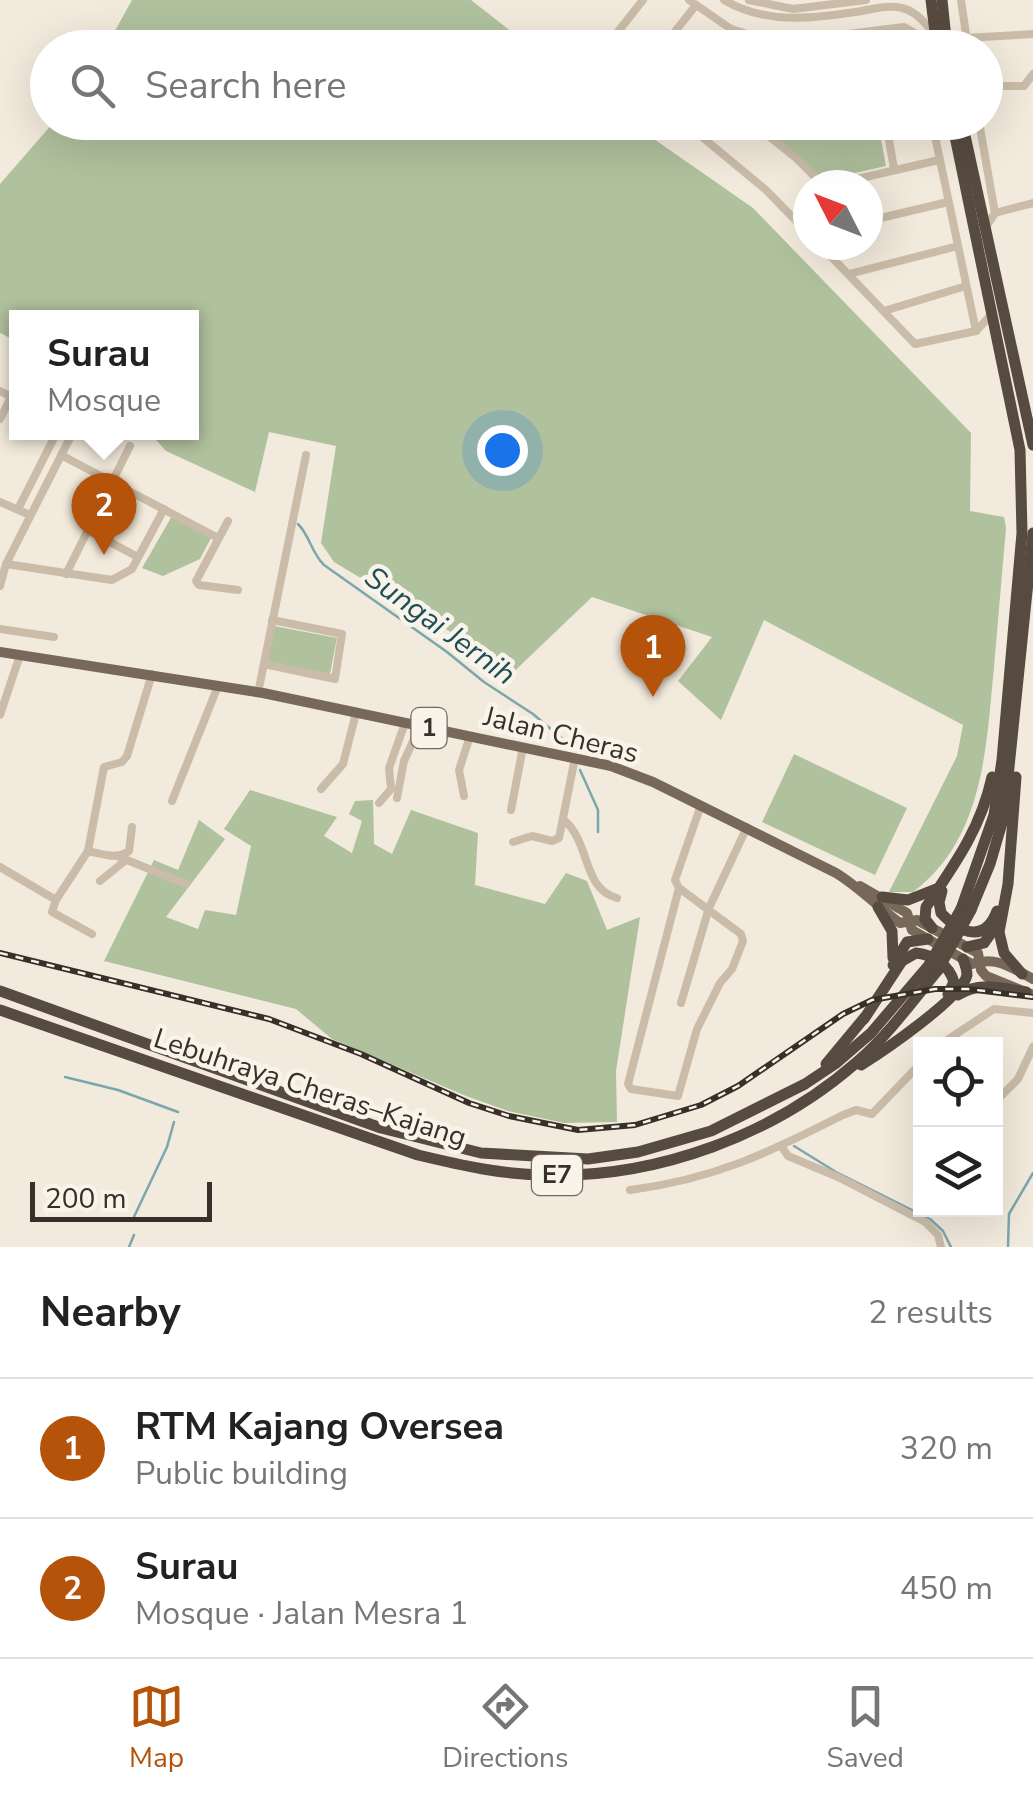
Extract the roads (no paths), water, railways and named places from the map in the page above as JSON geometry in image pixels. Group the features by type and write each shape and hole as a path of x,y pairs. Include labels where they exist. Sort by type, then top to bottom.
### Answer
{"highway":[{"path":"931,0 935,30"},
{"path":"942,0 945,30"},
{"path":"956,140 1023,473 1014,677"},
{"path":"966,140 1033,445"},
{"path":"1014,677 1033,532"},
{"name":"E7","path":"1010,719 1014,677"},
{"path":"1008,884 992,924 985,930 971,932 941,913 938,902 986,806 1010,719"},
{"path":"1010,719 1017,753 1001,944 1004,953 1028,976"},
{"name":"Lebuhraya Cheras–Kajang","path":"0,1010 418,1156 545,1176 635,1168 709,1148 784,1115 820,1092 878,1041 933,967 966,910 994,815 1010,719"},
{"path":"864,1019 907,942 930,934 924,913 954,869"},
{"path":"892,967 892,931 880,902 908,900 940,887"},
{"path":"945,1003 965,980 965,953 992,936 1002,913"},
{"path":"806,1084 842,1048 902,961 924,954 946,966 954,982 944,999 914,1028"},
{"name":"Lebuhraya Cheras–Kajang","path":"0,991 381,1128 481,1153 588,1159 638,1152 712,1131 806,1084 871,1033 933,967"},
{"path":"820,1092 968,988 980,986 1029,994"}],"main road":[{"name":"Jalan Cheras","path":"0,652 258,693 629,772 747,827 854,884 880,902 900,923 917,920 930,934 965,953 972,964 996,960 1028,976"},
{"name":"Jalan Cheras","path":"980,961 986,976 1029,994"}],"street":[{"path":"620,30 643,0"},
{"path":"724,0 753,13 782,18 815,18 898,7 918,16 928,30"},
{"path":"750,0 793,9 866,0"},
{"path":"961,0 965,30"},
{"path":"674,30 692,3 732,29"},
{"path":"885,30 909,30"},
{"path":"1003,38 1033,34"},
{"path":"1003,86 1024,86 1033,74"},
{"path":"706,140 793,218"},
{"path":"774,140 810,170"},
{"path":"889,140 894,169"},
{"path":"935,140 976,330"},
{"path":"982,140 996,213"},
{"path":"883,172 939,160"},
{"path":"883,217 948,202"},
{"path":"978,204 996,213"},
{"path":"984,229 996,213 1033,204"},
{"path":"849,274 958,246"},
{"path":"835,260 915,344 976,330 991,315"},
{"path":"884,311 966,286"},
{"path":"976,330 996,340"},
{"path":"18,509 53,440"},
{"path":"0,586 6,564 68,440"},
{"path":"66,574 130,446"},
{"path":"61,455 218,538"},
{"path":"258,693 306,456"},
{"path":"0,502 30,515"},
{"path":"6,564 112,580 132,569 164,509"},
{"path":"228,520 196,584 238,590"},
{"path":"87,530 138,557"},
{"path":"264,664 334,679 342,634 272,620"},
{"path":"0,629 54,636"},
{"path":"0,714 20,655"},
{"path":"92,934 52,912 88,851 104,767 122,762 126,756 152,674"},
{"path":"172,802 218,686"},
{"path":"321,789 344,764 356,713"},
{"path":"379,804 390,789 389,768 405,723"},
{"path":"397,798 404,761 420,726"},
{"path":"464,796 459,770 470,736"},
{"path":"511,810 523,747"},
{"path":"512,842 532,836 556,841 562,834 575,758"},
{"path":"679,888 742,934 744,940 732,969 720,983 697,1028 678,1096 631,1089 628,1084 679,888 675,876 701,805"},
{"path":"564,820 580,836 595,884 617,898"},
{"path":"681,1003 709,908 747,827"},
{"path":"100,881 129,851 132,828"},
{"path":"88,851 122,858 186,884"},
{"path":"0,867 56,900"},
{"path":"952,1037 994,1009 1033,1013"},
{"path":"1003,1094 1018,1079 1033,1048"},
{"path":"630,1190 679,1184 710,1175 856,1110 872,1114 913,1071"},
{"path":"781,1146 788,1156 925,1222 938,1234 942,1247"}],"waterway":[{"name":"Sungai Jernih","path":"298,524 324,565 533,714 572,747"},
{"name":"Sungai Jernih","path":"580,770 598,810 598,832"},
{"path":"65,1077 118,1090 178,1112"},
{"path":"133,1219 167,1147 174,1122"},
{"path":"794,1146 836,1172 930,1219 943,1231 951,1247"},
{"path":"1008,1247 1009,1214 1033,1173"},
{"path":"129,1247 134,1235"}],"railway":[{"path":"0,953 269,1019 361,1054 469,1103 509,1116 578,1130 635,1125 701,1105 738,1086 843,1014 872,1000 935,989 1033,997"}],"place":[{"name":"Surau","path":"104,555"},
{"name":"RTM Kajang Oversea","path":"653,697"}]}
